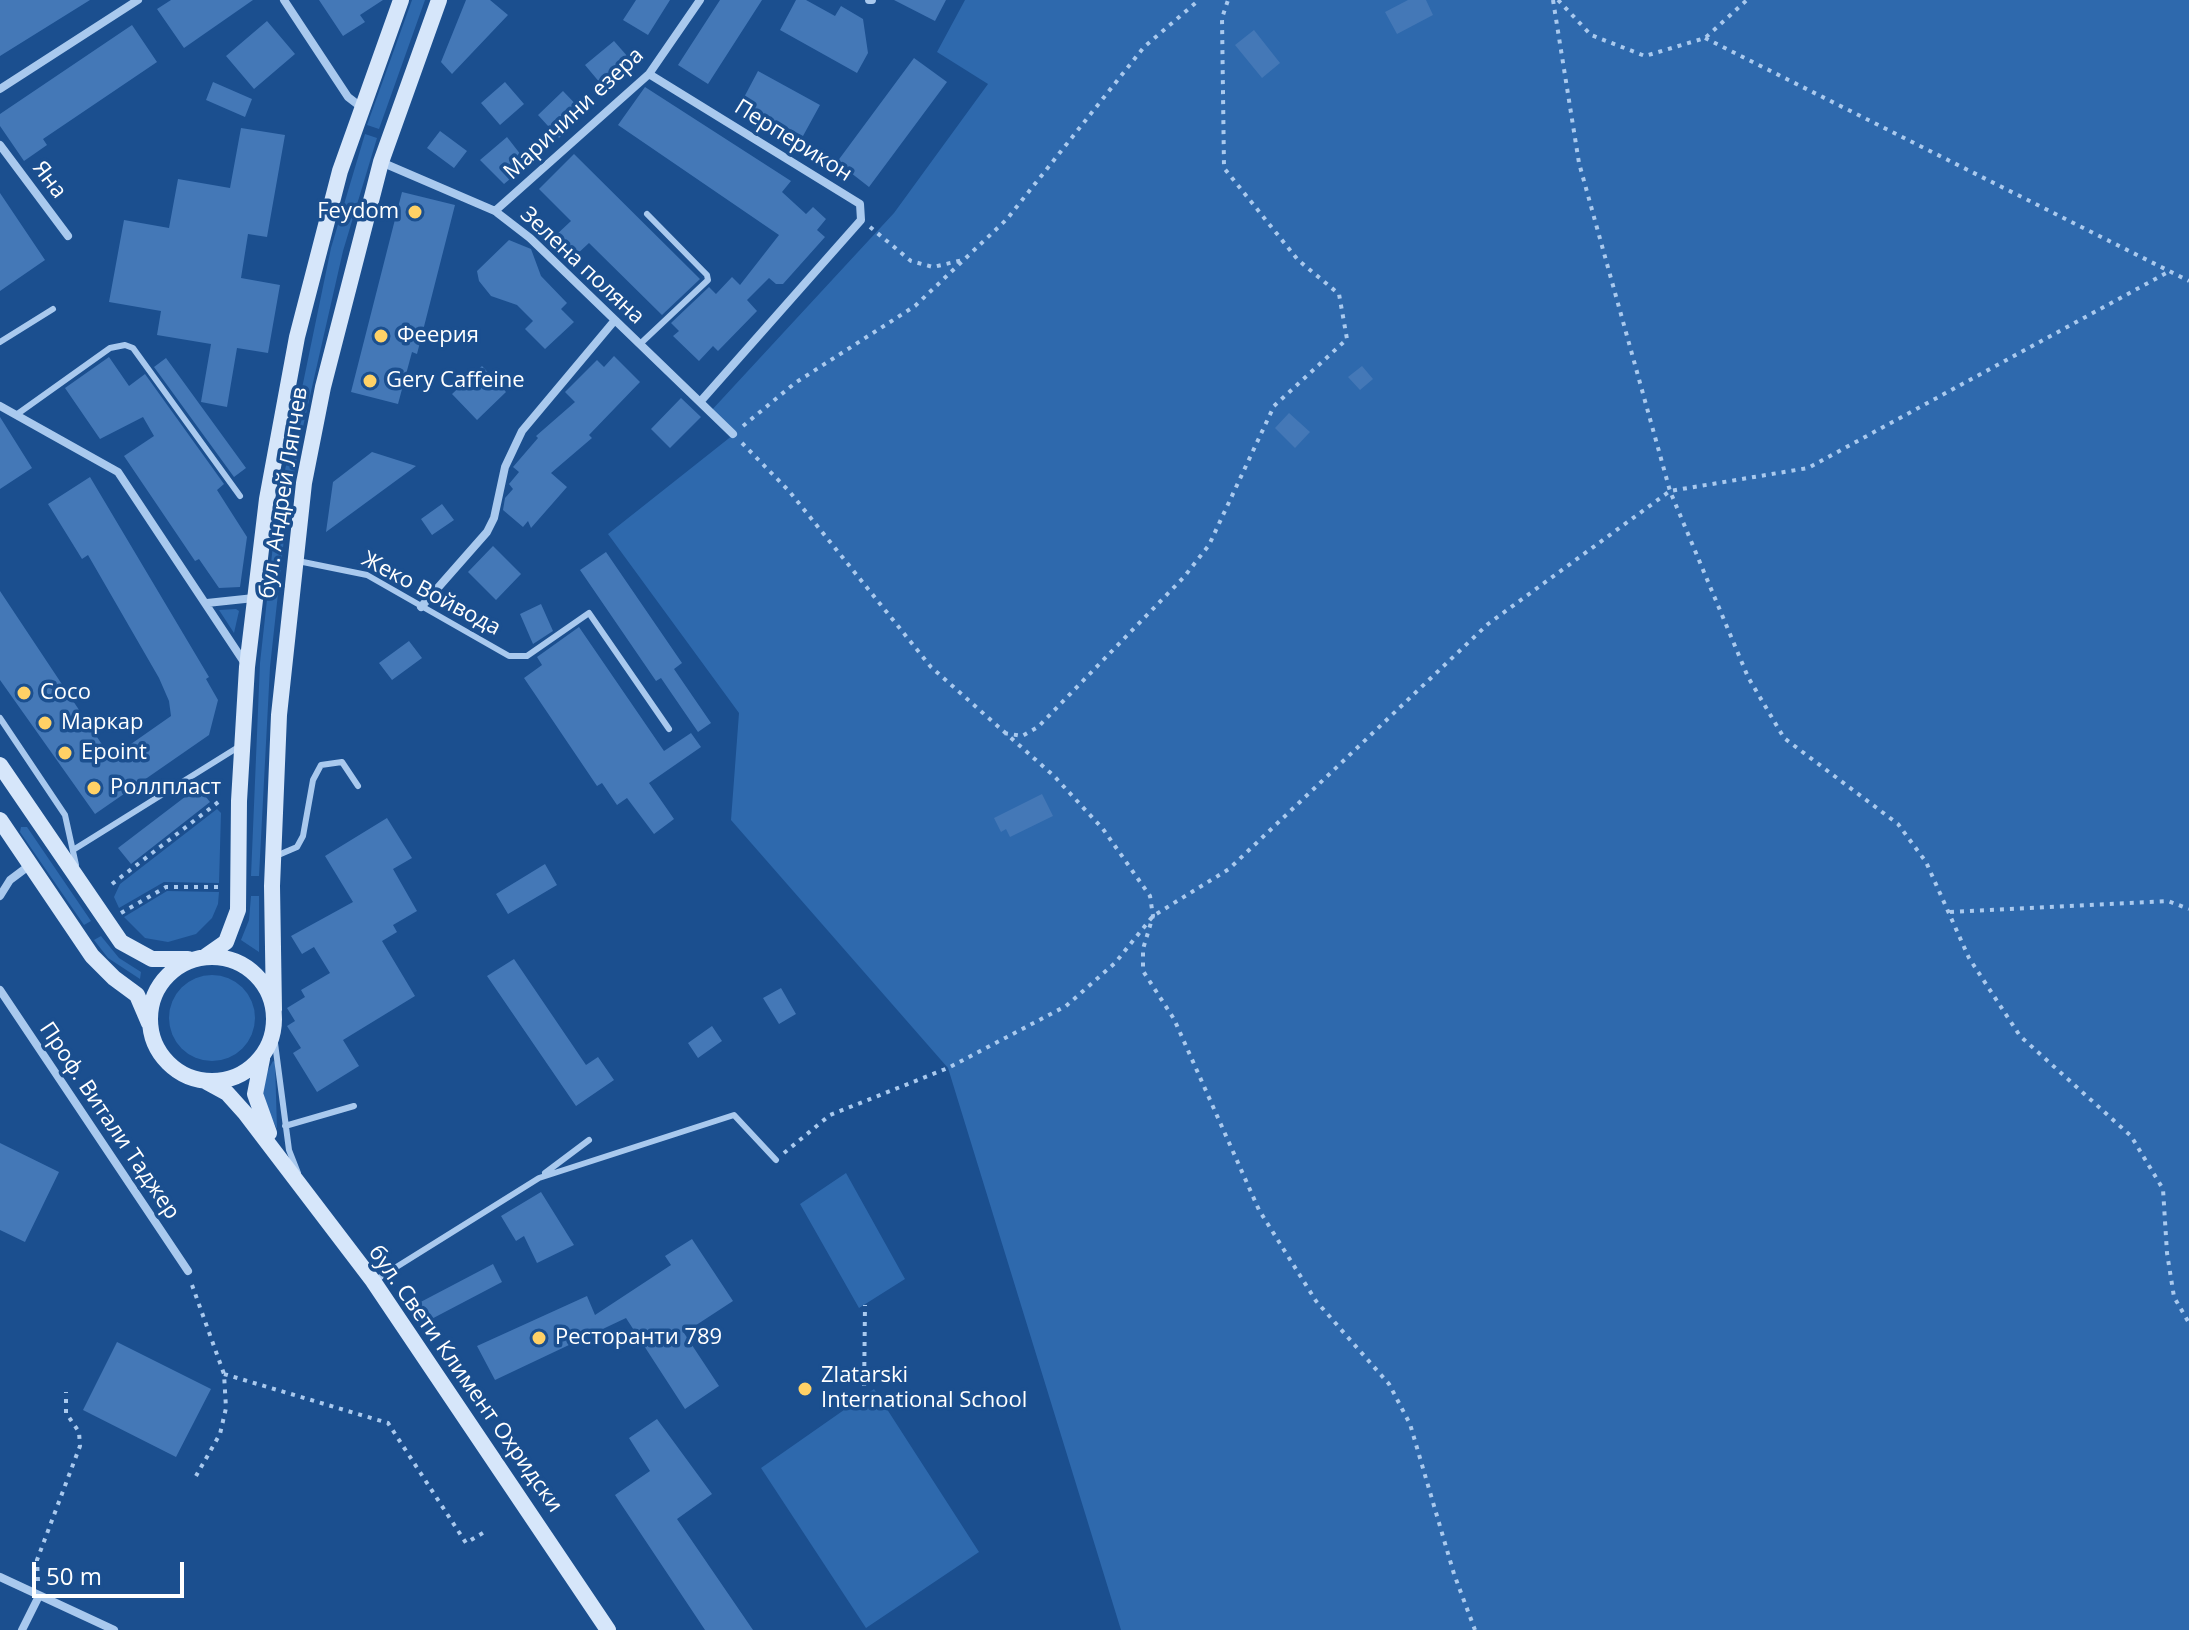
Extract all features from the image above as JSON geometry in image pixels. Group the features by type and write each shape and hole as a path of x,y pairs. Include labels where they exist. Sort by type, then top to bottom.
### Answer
{"main road":[{"name":"бул. Андрей Ляпчев","path":"199,957 226,942 238,910 247,667 267,499 297,337 340,171 401,0"},
{"name":"бул. Андрей Ляпчев","path":"274,1010 273,857 279,715 304,483 323,387 381,162 439,0"},
{"path":"0,765 128,949 152,959 231,958 255,972 263,982 274,1010 273,1028 264,1054 235,1077 205,1081 191,1078 166,1062 153,1041 137,995 92,956 0,820"},
{"path":"150,1027 158,989 173,969 199,957"},
{"name":"бул. Свети Климент Охридски","path":"264,1054 257,1069 255,1094 260,1114 280,1156"},
{"name":"бул. Свети Климент Охридски","path":"205,1081 227,1093 280,1156 373,1281 608,1630"}],"street":[{"path":"0,89 138,0"},
{"path":"284,0 348,97 361,107"},
{"name":"Маричини езера","path":"495,211 649,74 700,0"},
{"name":"Перперикон","path":"649,74 860,204 861,220"},
{"name":"Яна","path":"0,145 68,236"},
{"name":"Зелена поляна","path":"381,162 495,211 530,238 733,434"},
{"path":"700,402 861,220"},
{"path":"421,607 487,532 494,518 505,467 522,431 615,320"},
{"path":"0,406 118,472 247,667"},
{"path":"207,603 255,598"},
{"path":"0,896 10,880 30,865"},
{"name":"Проф. Витали Таджер","path":"0,990 188,1271"},
{"path":"0,1577 114,1630"},
{"path":"22,1630 39,1596"}],"lane":[{"path":"640,344 708,280 707,275 647,214"},
{"path":"0,342 53,309"},
{"path":"16,415 110,348 125,345 133,348 240,496"},
{"name":"Жеко Войвода","path":"294,561 367,575 509,656 527,656 589,613 669,729"},
{"path":"0,718 65,815 82,887"},
{"path":"73,850 242,744"},
{"path":"273,857 297,847 303,836 313,780 321,765 342,762 358,786"},
{"path":"273,1028 289,1150 307,1194"},
{"path":"285,1126 354,1106"},
{"path":"539,1178 734,1115 776,1160"},
{"path":"373,1281 539,1178 589,1140"}],"path":[{"path":"1199,0 1144,47 1007,219 915,306 795,383 733,434 789,491 931,667 1054,776 1103,829 1150,896 1153,916 1143,949 1143,971 1174,1019 1259,1210 1316,1301 1389,1384 1410,1424 1454,1574 1475,1630"},
{"path":"1003,733 1022,736 1038,727 1184,577 1209,545 1274,406 1347,339 1339,294 1298,260 1224,168 1222,18 1228,0"},
{"path":"1556,0 1591,35 1645,56 1705,38 1747,0"},
{"path":"1556,0 1579,163 1670,491 1748,677 1784,738 1898,824 1926,862 1969,958 2020,1036 2131,1136 2163,1189 2167,1253 2174,1297 2189,1323"},
{"path":"1705,38 2189,281"},
{"path":"861,220 911,261 933,267 965,259"},
{"path":"776,1160 830,1115 948,1068 1066,1006 1115,963 1153,916 1229,869 1488,624 1670,491 1808,468 2170,271"},
{"path":"112,884 226,796"},
{"path":"118,915 166,887 225,887"},
{"path":"1950,912 2168,901 2189,909"},
{"path":"188,1271 224,1374 226,1408 220,1434 196,1476"},
{"path":"864,1396 865,1305"},
{"path":"224,1374 388,1423 466,1543 486,1531"},
{"path":"37,1560 80,1446 79,1432 66,1413 66,1392"}],"shaded area":[{"path":"412,0 425,0 379,129 367,125"},
{"path":"965,0 2189,0 2189,1630 1121,1630 948,1068 731,820 739,713 608,534 733,435 710,412 894,213 988,84 937,52"},
{"path":"365,134 377,138 343,251 287,511 270,667 259,876 251,876 260,663 277,509 331,248"},
{"path":"219,610 239,611 234,633"},
{"path":"217,809 221,813 219,883 164,882 119,908 114,897 120,884"},
{"path":"21,827 27,827 91,921 84,925 20,832"},
{"path":"167,891 219,892 218,904 212,918 196,934 168,942 145,938 124,917"},
{"path":"251,896 259,896 259,952 241,940 249,920"},
{"path":"101,936 119,958 141,972 140,979 108,958 94,940"},
{"path":"204,975 220,975 243,987 252,1001 255,1018 252,1035 243,1049 220,1061 204,1061 188,1054 176,1042 169,1026 169,1010 176,994 188,982"},
{"path":"273,1061 277,1129 262,1098 267,1072"},
{"path":"846,1173 905,1279 859,1308 800,1204"},
{"path":"874,1389 979,1552 866,1628 761,1468"}],"building":[{"path":"0,0 90,0 0,56"},
{"path":"171,0 253,0 184,48 157,9"},
{"path":"319,0 383,0 360,15 365,22 343,36"},
{"path":"466,0 490,0 508,15 452,74 441,62"},
{"path":"636,0 670,0 648,35 623,20"},
{"path":"720,0 762,0 708,84 678,65"},
{"path":"796,0 806,0 835,16 841,6 863,19 868,53 857,73 780,30"},
{"path":"894,0 946,0 935,21"},
{"path":"1408,0 1426,0 1433,15 1397,34 1385,12"},
{"path":"267,21 295,54 254,89 226,56"},
{"path":"132,25 157,62 43,139 47,145 24,161 0,126 0,114"},
{"path":"1254,30 1280,63 1262,78 1235,45"},
{"path":"614,41 635,65 606,90 585,65"},
{"path":"914,58 947,82 869,187 837,162"},
{"path":"758,71 820,105 803,136 741,103"},
{"path":"213,82 252,99 245,117 206,100"},
{"path":"505,82 524,104 500,125 481,103"},
{"path":"645,87 791,181 782,192 806,214 813,207 826,219 817,230 825,237 783,284 776,284 769,278 747,300 757,311 718,351 713,346 699,361 673,336 679,331 671,323 709,287 716,294 732,277 740,285 779,235 618,125"},
{"path":"563,91 585,114 559,138 538,115"},
{"path":"241,128 285,135 267,237 248,234 241,278 280,285 268,353 237,348 227,407 201,402 211,344 157,335 161,311 109,302 124,220 169,228 178,179 230,188"},
{"path":"440,131 467,151 454,168 427,148"},
{"path":"507,137 528,164 504,184 480,160"},
{"path":"574,154 700,279 662,315 589,243 575,256 555,236 571,221 539,189"},
{"path":"402,192 455,205 417,354 412,352 398,404 351,392"},
{"path":"0,193 45,260 0,291"},
{"path":"509,240 531,249 541,276 567,303 561,309 574,322 545,349 525,329 533,321 517,305 491,296 479,281 477,271"},
{"path":"614,356 640,382 589,435 592,438 551,473 567,487 531,528 528,521 523,527 503,510 505,498 513,489 509,484 519,472 513,467 538,438 536,436 575,402 565,392 597,360 604,367"},
{"path":"109,357 129,386 145,374 224,484 217,490 247,537 240,587 219,588 199,559 195,561 124,456 154,436 143,417 100,439 65,388"},
{"path":"166,358 246,468 234,477 154,367"},
{"path":"482,366 506,392 477,420 452,394"},
{"path":"1362,366 1373,379 1360,390 1348,377"},
{"path":"681,398 701,417 670,448 651,429"},
{"path":"1289,413 1310,432 1295,448 1275,428"},
{"path":"0,417 32,468 0,489"},
{"path":"372,452 416,466 326,532 333,482"},
{"path":"90,477 209,677 206,679 218,700 209,735 95,814 0,680 0,591 111,758 171,716 169,701 159,678 88,555 82,559 48,504"},
{"path":"442,504 454,520 432,535 421,519"},
{"path":"493,546 521,574 496,600 468,572"},
{"path":"606,552 682,663 674,669 711,723 698,732 661,678 656,681 580,570"},
{"path":"541,604 553,631 533,644 520,614"},
{"path":"579,627 664,751 691,733 701,747 649,783 674,819 654,834 627,798 617,805 602,783 597,786 524,678 542,665 537,657"},
{"path":"409,641 422,658 392,680 379,663"},
{"path":"198,787 210,802 131,864 118,848"},
{"path":"1042,794 1053,816 1010,837 1006,829 1001,832 994,818"},
{"path":"387,818 412,858 393,869 417,911 393,925 397,932 382,941 415,996 343,1040 359,1066 317,1092 293,1053 301,1048 287,1026 295,1021 287,1008 305,997 301,990 330,973 314,947 302,954 291,936 353,902 325,856"},
{"path":"545,864 557,885 508,914 496,894"},
{"path":"514,959 586,1065 598,1057 614,1080 576,1106 487,976"},
{"path":"781,988 796,1014 779,1024 763,998"},
{"path":"712,1026 722,1041 698,1058 688,1043"},
{"path":"0,1143 59,1172 25,1242 0,1230"},
{"path":"541,1192 574,1245 537,1263 524,1236 516,1241 501,1216"},
{"path":"692,1239 733,1301 684,1333 719,1386 685,1409 626,1318 495,1380 477,1346 587,1296 595,1315 671,1265 665,1256"},
{"path":"493,1264 502,1282 422,1324 413,1306"},
{"path":"117,1342 211,1389 176,1457 83,1410"},
{"path":"657,1419 712,1494 677,1519 753,1630 705,1630 615,1495 650,1471 629,1438"}],"place":[{"name":"Feydom","path":"415,212"},
{"name":"Феерия","path":"381,336"},
{"name":"Gery Caffeine","path":"370,381"},
{"name":"Coco","path":"24,693"},
{"name":"Маркар","path":"45,723"},
{"name":"Epoint","path":"65,753"},
{"name":"Роллпласт","path":"94,788"},
{"name":"Ресторанти 789","path":"539,1338"},
{"name":"Zlatarski International School","path":"805,1389"}]}
